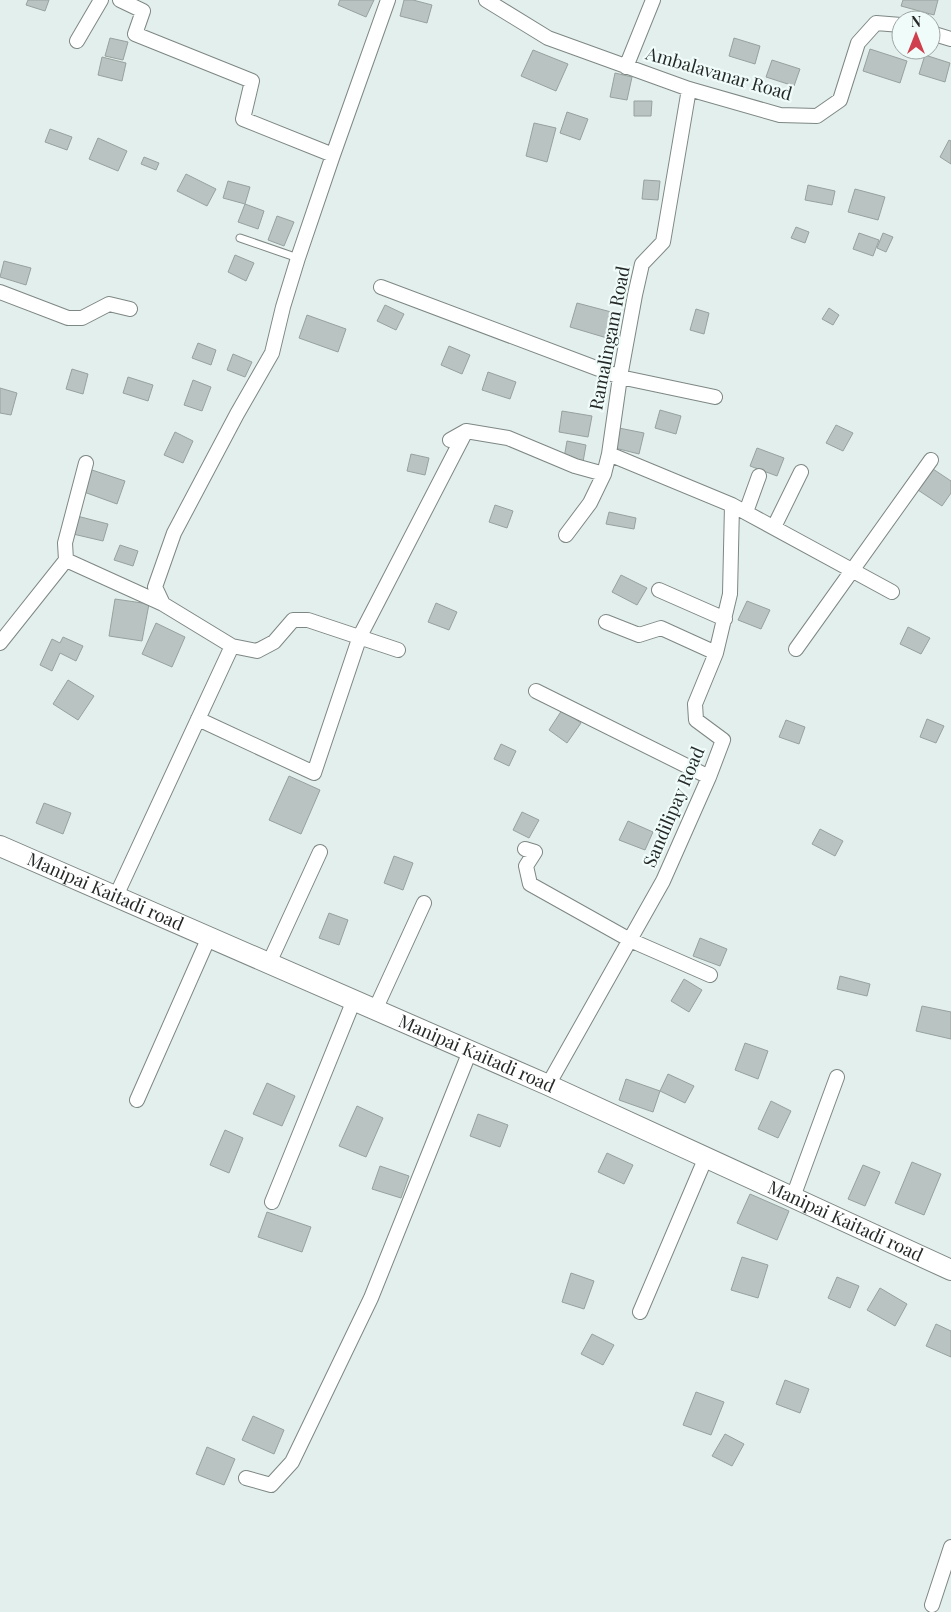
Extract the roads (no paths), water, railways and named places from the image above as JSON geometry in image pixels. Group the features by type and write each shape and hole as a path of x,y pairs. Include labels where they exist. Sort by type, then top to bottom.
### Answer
{"main road":[{"name":"Manipai Kaitadi road","path":"0,846 548,1085 951,1270"}],"street":[{"path":"77,41 101,0"},
{"path":"120,0 143,11 135,34 252,80 244,119 333,155"},
{"path":"163,604 155,587 174,533 237,414 272,353 283,307 298,258 388,0"},
{"path":"626,67 653,0"},
{"name":"Ambalavanar Road","path":"490,1 548,38 689,89 780,115 817,116 840,100 858,43 876,23 891,24"},
{"name":"Ramalingam Road","path":"566,535 590,503 604,474 609,454 620,377 642,264 663,242 689,89"},
{"path":"381,287 620,377 715,397"},
{"path":"0,292 68,318 82,318 108,304 130,309"},
{"path":"198,719 314,773 360,636 466,431"},
{"path":"450,440 466,431 508,438 575,466 604,474"},
{"path":"609,454 732,505 892,592"},
{"path":"796,649 931,460"},
{"path":"0,643 66,560 65,543 86,463"},
{"path":"774,527 801,472"},
{"path":"746,512 759,476"},
{"name":"Sandilipay Road","path":"548,1085 663,881 710,777 723,740 696,720 695,704 716,653 730,594 732,505"},
{"path":"66,560 163,604 232,646 257,651 274,642 293,620 308,620 398,650"},
{"path":"659,590 725,618"},
{"path":"606,622 639,636 662,628 716,653"},
{"path":"116,896 232,646"},
{"path":"536,691 710,777"},
{"path":"525,849 535,852 526,866 530,884 630,940 710,975"},
{"path":"269,963 320,852"},
{"path":"376,1010 424,903"},
{"path":"138,1100 209,937"},
{"path":"272,1202 354,1000"},
{"path":"246,1478 271,1485 292,1462 371,1298 470,1051"},
{"path":"793,1197 837,1077"},
{"path":"640,1312 706,1157"},
{"path":"932,1605 951,1547"}],"lane":[{"path":"240,238 298,258"}]}
